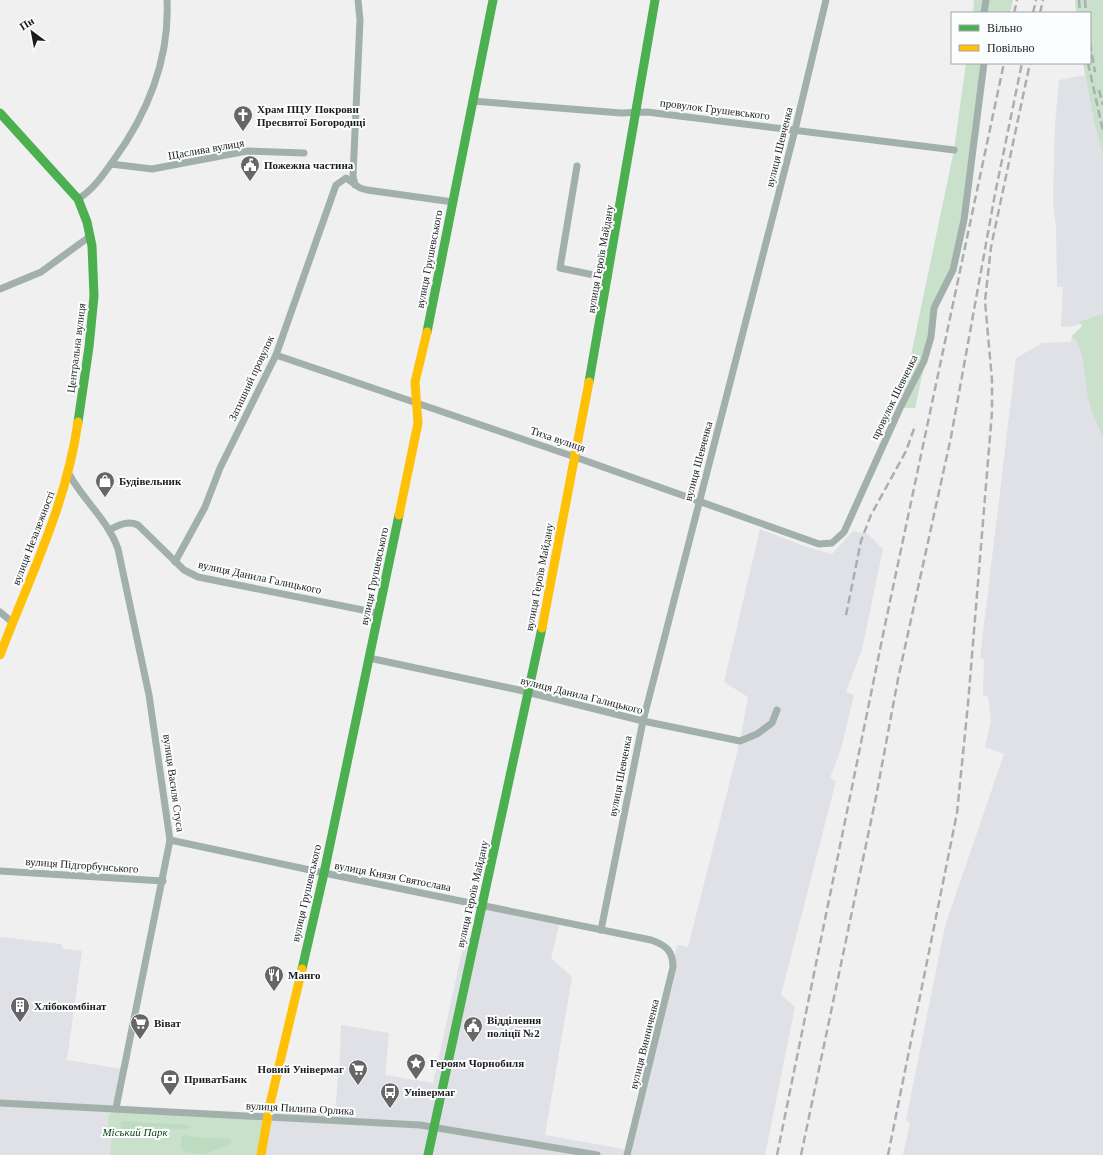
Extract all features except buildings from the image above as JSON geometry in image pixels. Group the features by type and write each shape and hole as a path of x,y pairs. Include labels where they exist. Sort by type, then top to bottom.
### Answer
{"street":[{"path":"78,199 89,191 134,132 157,78 166,27 167,0"},
{"path":"358,0 360,20 353,176 355,185 367,190 453,202"},
{"name":"вулиця Грушевського","path":"261,1155 268,1117 324,873 418,423 415,382 433,304 493,0"},
{"name":"вулиця Героїв Майдану","path":"428,1155 481,905 529,693 608,278 655,0"},
{"name":"вулиця Шевченка","path":"601,930 643,721 795,130 826,0"},
{"path":"984,12 986,0"},
{"name":"провулок Шевченка","path":"832,543 844,532 900,408 928,351 934,308 950,278 964,220 984,64"},
{"name":"провулок Грушевського","path":"472,101 637,113 647,112 954,150"},
{"name":"Центральна вулиця","path":"0,113 78,199 85,216 93,267 94,318 69,474"},
{"name":"Щаслива вулиця","path":"111,164 152,169 247,152 304,153"},
{"path":"577,166 560,268 608,278"},
{"name":"Затишний провулок","path":"175,562 205,507 220,468 276,355 336,185 346,178 355,185"},
{"path":"0,289 41,272 89,237"},
{"name":"Тиха вулиця","path":"276,355 417,402 819,544 832,543"},
{"name":"вулиця Василя Стуса","path":"69,474 80,492 109,530 116,544 123,568 149,695 170,840 163,881 138,992 116,1108"},
{"name":"вулиця Незалежності","path":"0,654 59,506 69,474"},
{"name":"вулиця Данила Галицького","path":"109,530 126,523 133,522 138,525 184,570 198,577 378,613"},
{"path":"0,612 12,622"},
{"name":"вулиця Данила Галицького","path":"369,658 529,693 643,721 740,741 757,734 772,723 777,710"},
{"name":"вулиця Князя Святослава","path":"170,840 659,942"},
{"name":"вулиця Підгорбунського","path":"0,871 163,881"},
{"name":"вулиця Винниченка","path":"627,1155 673,967 671,952 659,942"},
{"name":"вулиця Пилипа Орлика","path":"0,1103 434,1126 597,1155"}],"shaded area":[{"path":"1085,75 1094,122 1103,156 1103,314 1074,326 1061,327 1063,287 1057,287 1056,229 1053,203 1055,124 1059,80"},
{"path":"1103,322 1103,1155 903,1155 910,1123 906,1120 945,926 1004,754 985,747 991,719 988,697 983,695 984,659 980,658 1016,358 1042,343 1071,342 1072,336 1077,330"},
{"path":"760,529 807,547 832,554 853,531 868,534 883,549 862,649 846,692 854,695 841,749 830,778 836,781 781,995 795,1007 765,1155 260,1155 270,1104 285,1109 335,1111 341,1025 389,1033 385,1075 433,1083 465,938 474,939 481,905 560,921 551,958 572,977 545,1135 629,1150 677,945 688,947 740,741 748,697 724,682"},
{"path":"0,937 61,944 64,949 82,951 67,1060 123,1069 112,1128 110,1155 0,1155"}],"green space":[{"path":"974,0 1013,0 1010,12 973,12"},
{"path":"1075,0 1103,0 1103,156 1094,122 1083,64 1091,64 1091,12 1076,12"},
{"path":"966,64 984,64 970,180 953,270 940,294 915,408 900,408 954,150"},
{"path":"1103,314 1103,438 1093,415 1087,394 1084,366 1080,349 1072,336 1082,326 1079,322"},
{"name":"Міський Парк","path":"116,1108 268,1117 260,1155 110,1155 112,1129 108,1128 108,1117"},
{"path":"122,1121 188,1125 190,1127 180,1130 156,1126 151,1127 147,1129 141,1137 137,1138 120,1126"},
{"path":"186,1134 192,1137 231,1139 231,1144 204,1154 184,1152 181,1147 182,1136"}],"railway":[{"path":"1014,12 1017,0"},
{"path":"1033,12 1036,0"},
{"path":"1040,12 1043,0"},
{"path":"1079,0 1080,12"},
{"path":"1085,0 1086,12"},
{"path":"1091,49 1095,72"},
{"path":"777,1155 885,625 1004,64"},
{"path":"801,1155 876,797 898,679 951,437 995,194 1022,64"},
{"path":"888,1155 957,813 968,704 992,412 992,380 985,301 991,247 1030,64"},
{"path":"1088,64 1103,131"},
{"path":"1099,90 1103,105"},
{"path":"846,615 861,541 871,515 906,451 915,426"}],"traffic: fast":[{"path":"427,332 493,0"},
{"path":"589,382 655,0"},
{"path":"0,113 78,199 87,222 92,246 94,296 89,347 78,422"},
{"path":"302,969 324,873 399,515"},
{"path":"428,1155 542,628"}],"traffic: slow":[{"path":"399,515 418,423 415,382 427,332"},
{"path":"542,628 589,382"},
{"path":"0,655 35,569 56,512 65,483 78,422"},
{"path":"261,1155 270,1104 302,969"}],"place":[{"name":"Храм ПЦУ Покрови Пресвятої Богородиці","path":"243,132"},
{"name":"Пожежна частина","path":"250,182"},
{"name":"Будівельник","path":"105,498"},
{"name":"Манго","path":"274,992"},
{"name":"Хлібокомбінат","path":"20,1023"},
{"name":"Віват","path":"140,1040"},
{"name":"Відділення поліції №2","path":"473,1043"},
{"name":"Героям Чорнобиля","path":"416,1080"},
{"name":"Новий Універмаг","path":"358,1086"},
{"name":"ПриватБанк","path":"170,1096"},
{"name":"Універмаг","path":"390,1109"}]}
